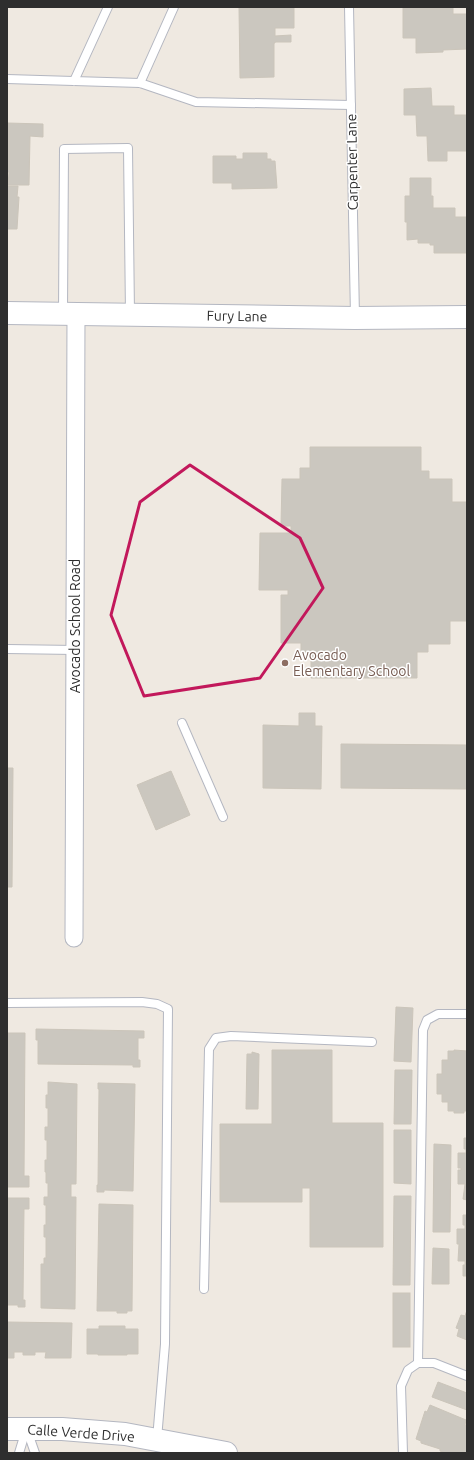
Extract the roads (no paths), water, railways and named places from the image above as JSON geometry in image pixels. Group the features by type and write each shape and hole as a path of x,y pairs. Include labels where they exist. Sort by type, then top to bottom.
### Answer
{"main road":[{"name":"Fury Lane","path":"7,313 355,318 467,317"},
{"name":"Calle Verde Drive","path":"17,1429 62,1429 125,1434 226,1453"}],"street":[{"name":"Avocado School Road","path":"69,314 75,650 74,938"}],"lane":[{"path":"74,81 108,7"},
{"path":"140,84 174,7"},
{"name":"Carpenter Lane","path":"349,7 355,318"},
{"path":"7,79 140,84 196,102 351,105"},
{"path":"69,314 64,149 128,148 130,315"},
{"path":"7,649 75,650"},
{"path":"182,723 223,817"},
{"path":"7,1003 142,1002 157,1004 168,1009 165,1344 156,1440"},
{"path":"418,1362 423,1030 427,1020 438,1014 467,1014"},
{"path":"204,1289 210,1049 216,1038 231,1036 372,1042"},
{"path":"403,1453 401,1386 408,1370 418,1362 434,1362 467,1376"},
{"path":"17,1429 18,1453"},
{"path":"17,1429 35,1453"}],"place":[{"name":"Avocado Elementary School","path":"285,663"}]}
